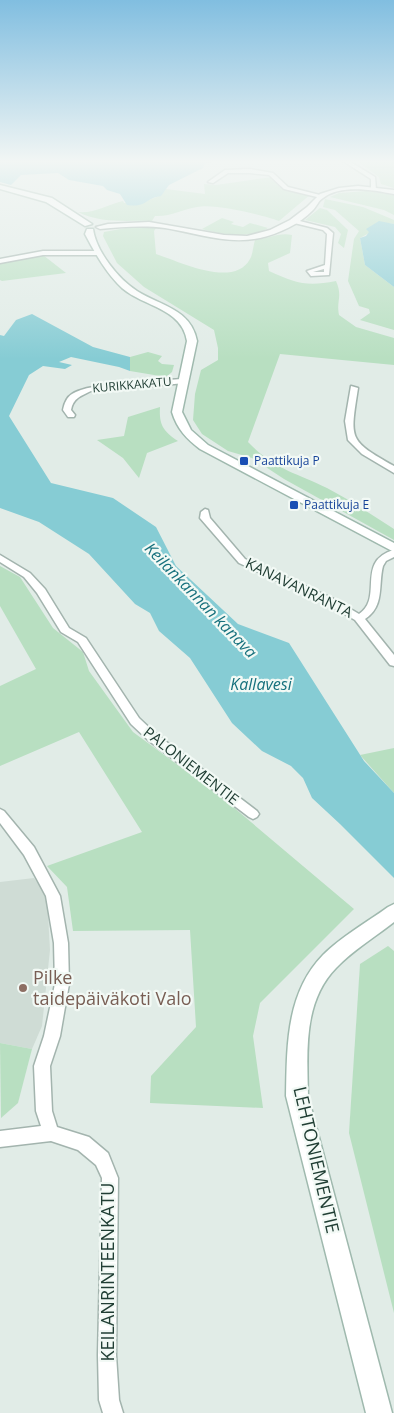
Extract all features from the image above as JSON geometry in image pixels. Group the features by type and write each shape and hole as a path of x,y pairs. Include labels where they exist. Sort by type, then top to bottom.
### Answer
{"main road":[{"path":"89,227 89,234 98,254 112,272 132,291 180,316 188,323 192,332 192,341 177,412 179,420 188,435 204,447 394,548"},
{"path":"166,227 215,237 241,238 268,234 282,227"},
{"name":"LEHTONIEMENTIE","path":"379,1413 297,1096 297,1047 302,1007 316,979 334,958 394,912"}],"street":[{"path":"315,227 329,232 328,266"},
{"path":"0,261 43,253 98,254"},
{"name":"KURIKKAKATU","path":"71,414 67,410 68,404 80,392 101,387 183,381"},
{"path":"354,388 348,429 350,439 357,448 394,470"},
{"name":"KANAVANRANTA","path":"205,512 205,518 242,560 328,600 360,618"},
{"path":"394,553 383,559 379,566 373,608 368,615 360,618 394,662"},
{"name":"PALONIEMENTIE","path":"0,558 27,575 41,591 65,630 82,640 135,720 152,737 253,814"},
{"path":"0,814 29,851 53,896 62,943 62,984 52,1036 42,1066 44,1111 51,1133 0,1139"},
{"name":"KEILANRINTEENKATU","path":"51,1133 83,1143 102,1159 110,1178 107,1354 109,1400 113,1413"}],"shaded area":[{"name":"Pilke taidepäiväkoti Valo","path":"34,878 47,896 50,950 42,1026 32,1049 0,1043 0,882"}],"green space":[{"path":"132,227 156,228 154,231 156,254 191,267 219,272 232,272 242,268 251,257 255,240 283,234 292,235 290,253 268,263 269,271 301,283 317,284 336,281 339,291 339,315 356,327 394,338 394,365 280,354 248,442 276,465 327,488 394,529 394,540 284,479 252,458 228,451 202,434 193,420 195,394 201,370 218,360 218,348 214,330 144,287 117,263 103,236 104,232"},
{"path":"206,227 268,228 253,234 244,235 218,233 202,229"},
{"path":"335,227 345,227 348,230 344,248 338,243 341,234"},
{"path":"354,227 380,227 360,238 365,265 394,287 394,330 360,320 370,313 369,309 359,306 348,281 354,239 359,231"},
{"path":"43,255 66,273 0,280 0,263"},
{"path":"148,352 162,356 158,361 162,364 174,365 172,372 166,377 130,371 130,357"},
{"path":"160,407 161,423 165,431 178,441 147,453 139,478 123,458 97,440 124,436 128,417"},
{"path":"0,566 20,577 53,628 83,652 89,671 133,732 220,796 354,909 260,1003 253,1036 263,1108 150,1103 151,1076 196,1027 190,930 73,931 67,887 47,866 142,832 79,732 0,766 0,686 36,669 0,606"},
{"path":"394,748 394,793 360,755"},
{"path":"388,946 394,951 394,1313 349,1133 360,964"},
{"path":"0,1043 32,1049 18,1103 1,1118"}],"water":[{"path":"369,227 394,227 394,287 365,265 360,238 366,236 369,232 366,229"},
{"name":"Kallavesi","path":"32,314 93,347 130,357 130,371 71,357 59,362 72,365 65,369 43,366 29,375 9,416 51,483 113,498 156,527 176,566 238,624 289,643 364,761 394,793 394,878 312,798 303,778 291,766 262,751 232,723 190,658 159,631 150,613 135,604 89,554 39,522 0,508 0,335 4,336 16,320"}],"place":[{"name":"Paattikuja P","path":"244,461"},
{"name":"Paattikuja E","path":"294,505"},
{"name":"Pilke taidepäiväkoti Valo","path":"23,988"}],"water label":[{"name":"Keilankannan kanava","path":"201,600"}]}
